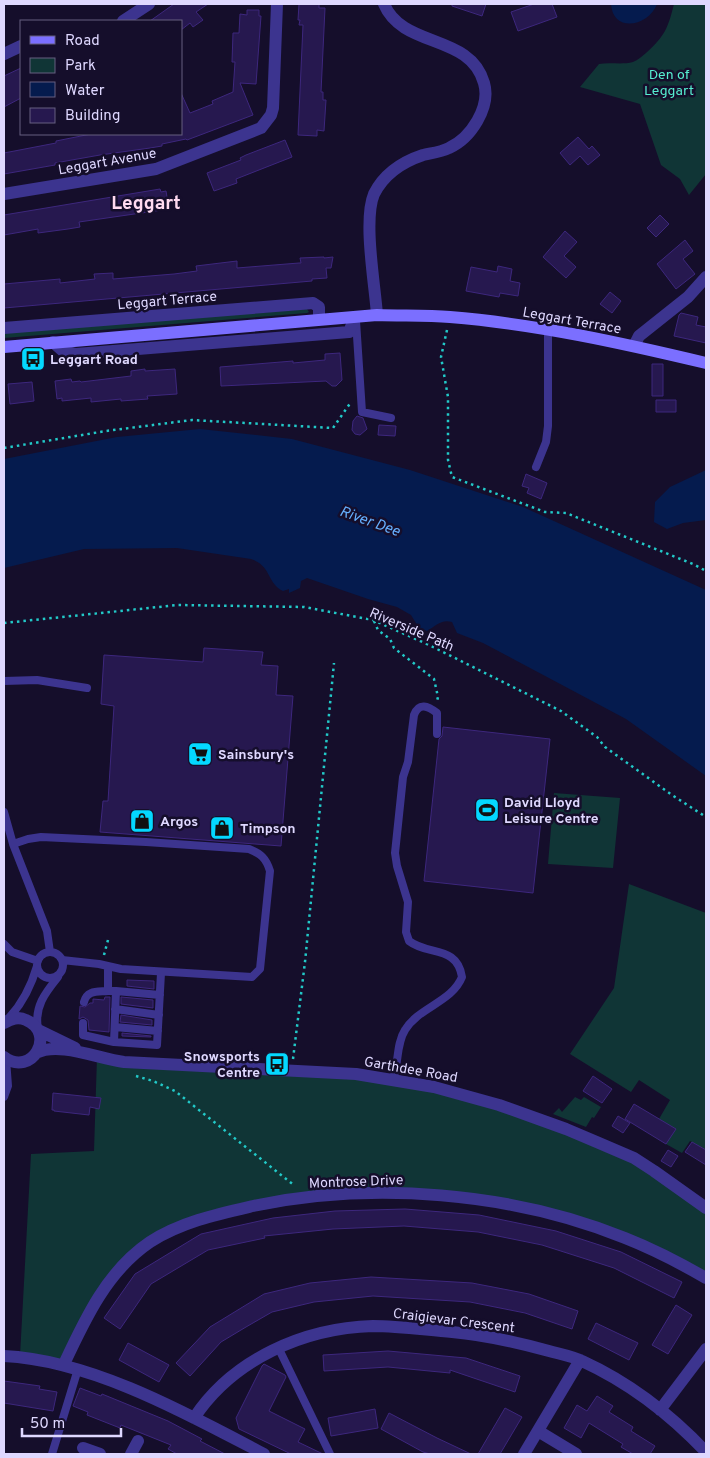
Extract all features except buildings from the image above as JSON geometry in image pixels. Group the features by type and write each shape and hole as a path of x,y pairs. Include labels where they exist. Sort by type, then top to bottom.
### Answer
{"main road":[{"name":"Leggart Terrace","path":"4,347 377,315 449,317 548,330 634,346 706,363"}],"street":[{"path":"125,20 149,4"},
{"name":"Leggart Avenue","path":"4,194 156,169 261,128 267,122 273,108 277,4"},
{"path":"377,315 370,227 374,196 381,182 403,163 450,148 459,142 477,121 486,96 484,83 479,71 463,53 404,29 384,4"},
{"path":"4,54 20,46"},
{"path":"634,346 639,336 688,297 706,278"},
{"name":"Leggart Terrace","path":"4,328 313,303 319,307 319,319"},
{"path":"53,342 64,351 76,354 349,332 356,317"},
{"name":"Garthdee Road","path":"4,1023 10,1019 23,1018 38,1030 84,1053"},
{"path":"36,1054 40,1040 38,1030"},
{"name":"Garthdee Road","path":"4,1058 12,1062 25,1061 42,1050 50,1049 84,1053 108,1060 124,1062 356,1074 393,1079 464,1094 566,1129 634,1158 706,1208"},
{"name":"Montrose Drive","path":"64,1364 85,1320 118,1270 150,1242 186,1224 224,1212 307,1197 348,1194 416,1194 506,1204 582,1223 624,1238 655,1251 706,1278"},
{"name":"Craigievar Crescent","path":"194,1418 209,1398 227,1381 258,1358 278,1347 309,1336 345,1329 372,1326 407,1328 508,1339 580,1360 622,1382 660,1410 706,1452"},
{"path":"660,1410 706,1350"},
{"path":"4,1356 20,1356 64,1364 78,1369 131,1389 194,1418 242,1449 264,1454"},
{"path":"524,1454 580,1360"},
{"path":"538,1431 576,1454"},
{"path":"132,1454 138,1441"},
{"path":"83,1448 100,1454"}],"lane":[{"path":"356,317 362,412 391,418"},
{"path":"536,467 546,442 548,426 548,330"},
{"path":"4,681 37,680 87,688"},
{"path":"393,1079 404,1030 418,1015 456,988 462,977 457,962 452,958 442,952 417,946 409,941 406,932 408,902 395,853 403,777 408,762 415,710 420,706 427,706 437,713 437,734"},
{"path":"4,812 13,844 47,931 50,952"},
{"path":"13,844 28,839 54,837 249,850 260,853 267,861 270,871 260,970 252,976 161,973 62,960"},
{"path":"4,944 12,952 38,963"},
{"path":"4,955 12,952"},
{"path":"4,1023 25,999 38,963 43,955 50,952 57,954 62,960 63,968 40,1001 37,1014 38,1030"},
{"path":"38,963 38,970 45,978 55,978 59,975"},
{"path":"108,966 115,1009 114,1042"},
{"path":"83,1023 83,1035 114,1042 157,1045 161,973"},
{"path":"84,1002 91,992 112,991 160,995"},
{"path":"115,1009 159,1015"},
{"path":"115,1027 158,1031"},
{"path":"4,1058 8,1086 4,1098"},
{"path":"278,1347 330,1454"},
{"path":"52,1454 78,1369"}],"path":[{"path":"447,330 441,357 448,397 448,460 452,477 545,512 566,513 706,571"},
{"path":"4,448 106,431 192,420 333,428"},
{"name":"Riverside Path","path":"4,623 178,605 304,607 373,620 429,645 561,711 597,737 605,747 706,817"},
{"path":"373,620 378,630 390,639 394,648 434,679 438,697 433,710"},
{"path":"292,1070 305,962 334,663"},
{"path":"124,1062 124,1073 153,1080 175,1091 307,1197"}],"green space":[{"name":"Den of Leggart","path":"674,4 706,4 706,174 689,195 680,179 661,165 640,104 580,87 599,64 633,62 646,53 658,42 665,31"},
{"path":"307,309 309,312 307,313 4,338 4,333"},
{"path":"554,793 620,798 613,868 548,864"},
{"path":"629,884 706,913 706,1150 690,1141 682,1153 666,1144 675,1129 659,1119 670,1100 639,1080 631,1092 570,1054 614,988"},
{"path":"97,1057 259,1068 434,1087 599,1143 706,1208 706,1278 655,1251 506,1204 348,1194 186,1224 118,1270 64,1364 20,1356 31,1154 94,1151"},
{"path":"575,1097 581,1100 584,1097 601,1107 586,1127 553,1114 559,1108 562,1112"}],"water":[{"path":"611,4 657,4 647,18 639,22 624,23 613,14"},
{"name":"River Dee","path":"200,429 292,439 410,470 523,507 706,590 706,776 626,719 483,643 457,633 452,622 442,622 427,631 419,628 411,615 397,607 307,578 301,581 300,588 289,593 289,589 283,591 274,583 266,570 258,562 251,559 177,548 84,549 4,568 4,459 117,437"},
{"path":"706,470 706,520 683,523 667,529 654,522 655,502 670,487"}],"place":[{"name":"Leggart Road","path":"33,359"},
{"name":"Sainsbury's","path":"200,754"},
{"name":"David Lloyd Leisure Centre","path":"487,810"},
{"name":"Argos","path":"142,821"},
{"name":"Timpson","path":"222,828"},
{"name":"Snowsports Centre","path":"277,1064"}],"district":[{"name":"Leggart","path":"146,202"}]}
